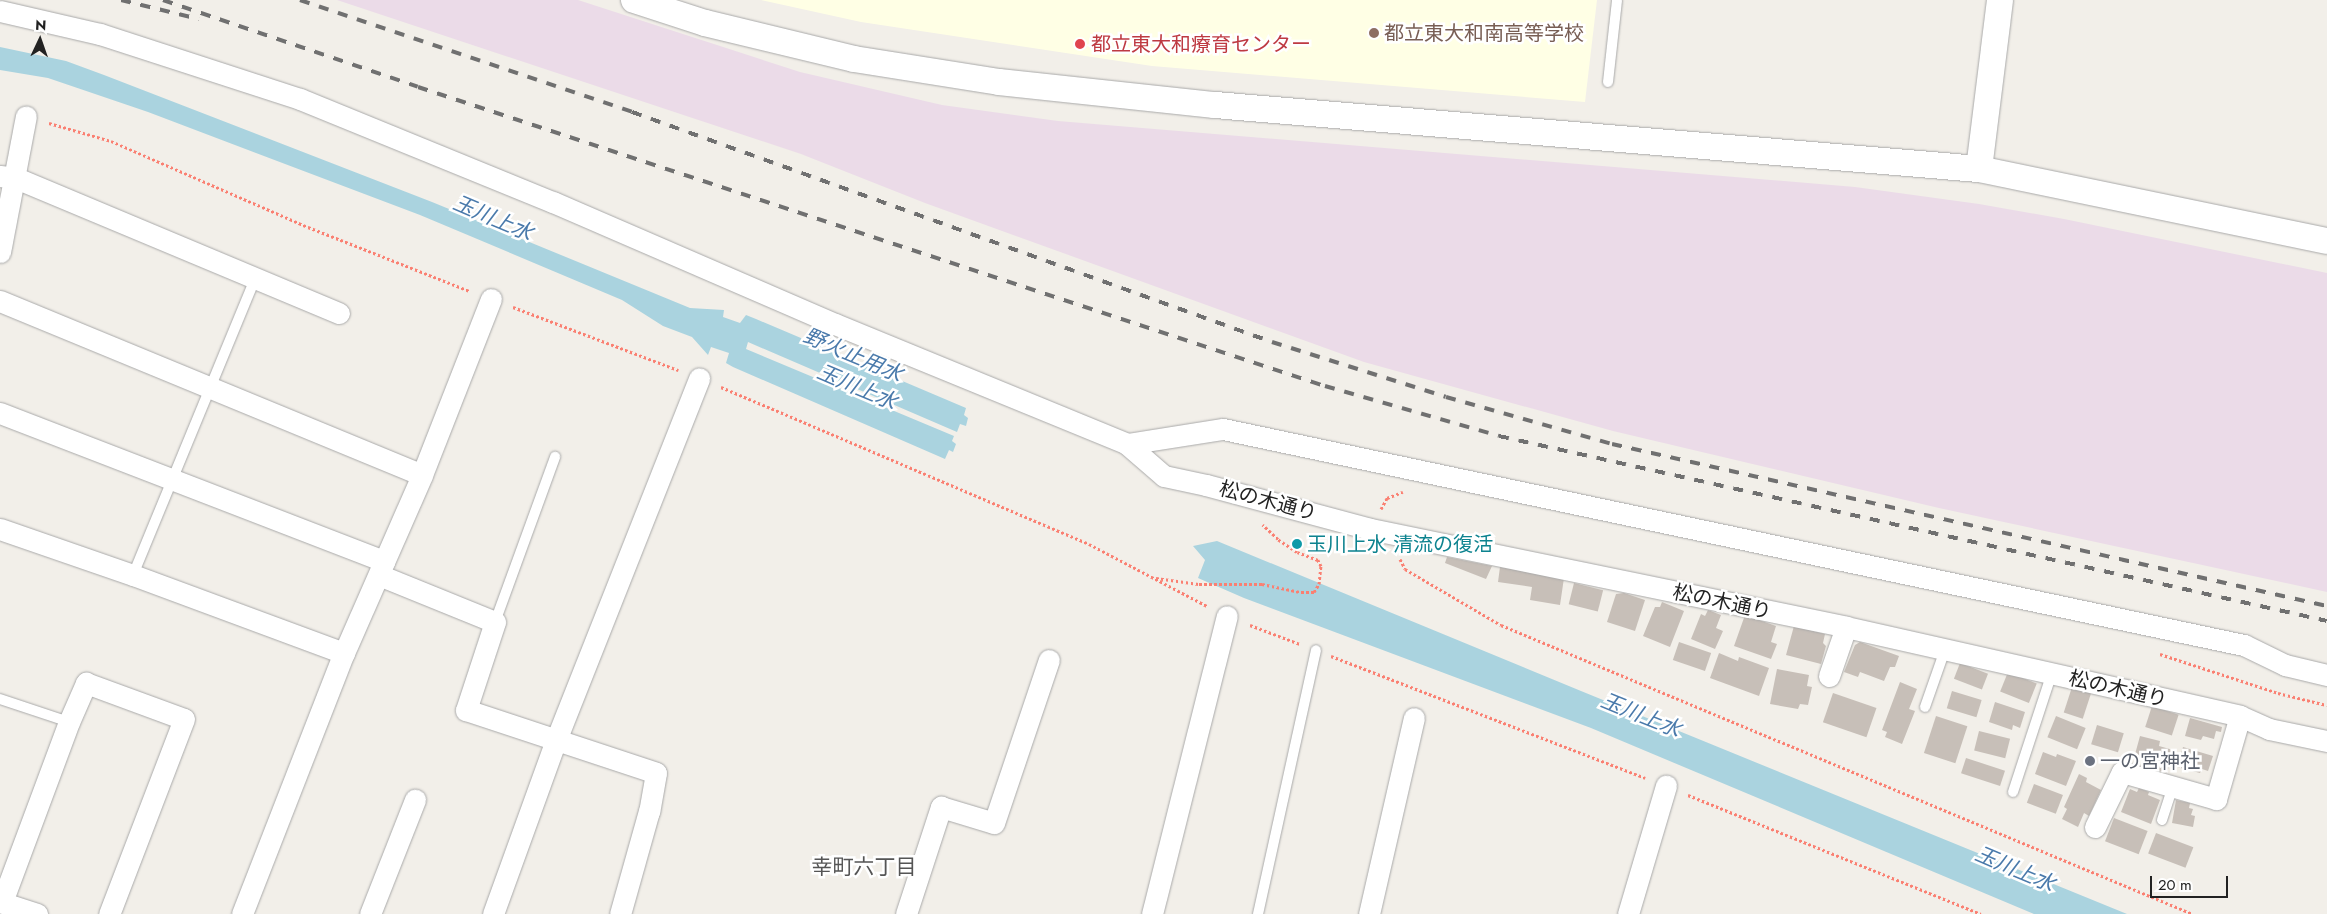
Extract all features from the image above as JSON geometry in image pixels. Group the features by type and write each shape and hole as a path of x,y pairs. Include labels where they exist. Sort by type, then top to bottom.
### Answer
{"street":[{"path":"634,0 705,23 854,59 999,82 1215,105 1979,169 2327,241"},
{"path":"1979,169 2000,0"},
{"path":"0,11 100,34 300,99 552,202 835,324 1127,444 1223,429 2244,645 2285,665 2327,675"},
{"path":"0,252 8,177 26,116"},
{"path":"8,177 339,312"},
{"path":"242,914 344,652 422,475 491,299"},
{"path":"0,301 422,475"},
{"path":"493,914 556,740 699,378"},
{"path":"0,413 172,480 381,568 495,622 466,710 656,773 649,811 620,914"},
{"name":"松の木通り","path":"1127,444 1164,476 1206,484 1389,533 1846,627 2240,716 2270,729 2327,741"},
{"path":"0,529 344,652"},
{"path":"1152,914 1227,616"},
{"path":"1829,676 1846,627"},
{"path":"906,914 941,806 994,823 1049,660"},
{"path":"37,914 1,902 69,722 86,683 184,719 109,914"},
{"path":"2095,827 2122,772 2216,799 2240,716"},
{"path":"1369,914 1414,718"},
{"path":"1628,914 1666,786"},
{"path":"370,914 415,800"}],"lane":[{"path":"1608,82 1617,0"},
{"path":"133,575 255,279"},
{"path":"495,622 554,457"},
{"path":"1258,914 1316,650"},
{"path":"1925,707 1946,650"},
{"path":"2013,792 2052,673"},
{"path":"0,699 69,722"},
{"path":"2162,820 2173,787"}],"path":[{"path":"26,116 112,141 308,227 699,378 1089,544 1227,616 1666,786 1981,914"},
{"path":"1152,577 1199,584 1262,584 1301,592 1314,592 1319,584 1321,566 1318,560 1298,552 1278,539 1264,526"},
{"path":"1389,533 1405,569 1501,625 2193,914"}],"shaded area":[{"path":"337,0 578,0 800,72 942,105 1058,121 1855,187 1979,204 2064,219 2327,273 2327,592 1939,508 1613,431 1364,362 925,203 801,154"},
{"name":"都立東大和南高等学校","path":"761,0 1597,0 1585,102 1152,66 861,22"}],"water":[{"name":"玉川上水","path":"0,47 66,61 104,75 432,202 690,308 724,310 723,317 740,323 746,315 966,408 964,415 968,418 966,426 960,424 957,432 748,342 746,349 954,436 952,441 956,444 953,452 949,450 945,459 733,367 726,363 729,353 711,347 708,355 692,337 663,326 622,300 420,215 148,112 48,78 0,70"},
{"name":"玉川上水","path":"1217,541 2127,914 2034,914 1591,728 1244,598 1198,578 1205,560 1193,546"}],"building":[{"path":"1447,557 1492,566 1486,579 1445,563"},
{"path":"1500,567 1564,578 1560,605 1530,600 1532,587 1498,582"},
{"path":"1574,583 1603,590 1598,612 1569,604"},
{"path":"1624,593 1645,600 1635,631 1607,622 1616,594"},
{"path":"1662,602 1684,611 1670,647 1643,636 1655,607 1660,607"},
{"path":"1708,610 1721,615 1716,628 1723,631 1715,649 1691,639 1701,614 1705,616"},
{"path":"1745,615 1776,626 1771,642 1777,644 1771,659 1734,646"},
{"path":"1794,626 1825,634 1823,643 1826,646 1821,664 1786,655"},
{"path":"1679,642 1711,653 1705,671 1673,660"},
{"path":"1860,642 1899,656 1895,667 1890,667 1884,681 1860,672 1858,677 1844,672 1855,645"},
{"path":"1719,653 1738,661 1739,657 1769,668 1759,696 1710,678"},
{"path":"1960,663 1988,674 1982,690 1954,679"},
{"path":"1777,669 1809,675 1807,686 1812,687 1808,705 1800,704 1798,709 1770,704"},
{"path":"2008,672 2037,684 2029,703 2000,691"},
{"path":"1900,682 1917,689 1909,709 1915,711 1902,744 1885,737 1887,732 1882,730"},
{"path":"2073,684 2092,690 2083,719 2064,713"},
{"path":"1952,691 1982,700 1976,717 1947,708"},
{"path":"1833,693 1876,708 1866,737 1823,722"},
{"path":"1995,702 2025,712 2020,728 2013,725 2012,730 1989,722"},
{"path":"2152,706 2179,715 2172,736 2145,727"},
{"path":"1936,716 1967,726 1955,763 1924,753"},
{"path":"2056,716 2086,728 2077,749 2047,737"},
{"path":"2190,718 2222,727 2221,732 2216,731 2214,739 2203,736 2201,740 2185,736"},
{"path":"2097,725 2124,733 2118,752 2091,744"},
{"path":"1979,731 2010,739 2005,758 1974,750"},
{"path":"2140,736 2160,741 2159,746 2173,750 2167,773 2155,769 2157,764 2134,758"},
{"path":"2183,747 2213,756 2208,771 2202,769 2200,773 2177,767"},
{"path":"2043,752 2056,757 2057,754 2076,761 2066,786 2035,774"},
{"path":"1966,758 2005,771 2000,786 1961,773"},
{"path":"2085,758 2094,759 2093,765 2084,764"},
{"path":"2079,774 2087,778 2086,782 2101,790 2089,816 2084,813 2078,827 2062,819 2067,809 2064,807"},
{"path":"2034,784 2063,795 2056,814 2027,803"},
{"path":"2139,788 2149,792 2148,795 2160,800 2151,824 2121,812 2130,789 2137,792"},
{"path":"2176,800 2190,803 2189,808 2193,809 2191,815 2195,816 2193,827 2172,823"},
{"path":"2114,818 2148,831 2139,854 2105,841"},
{"path":"2156,833 2193,847 2185,868 2148,854"}],"railway":[{"path":"121,0 199,19"},
{"path":"163,0 418,87 1325,386 1499,436 2327,621"},
{"path":"300,0 632,112 1272,342 1446,397 1612,444 2327,606"}],"place":[{"name":"都立東大和南高等学校","path":"1374,33"},
{"name":"都立東大和療育センター","path":"1080,44"},
{"name":"玉川上水 清流の復活","path":"1297,544"},
{"name":"一の宮神社","path":"2090,761"}],"district":[{"name":"幸町六丁目","path":"864,867"}],"water label":[{"name":"野火止用水","path":"853,355"}]}
